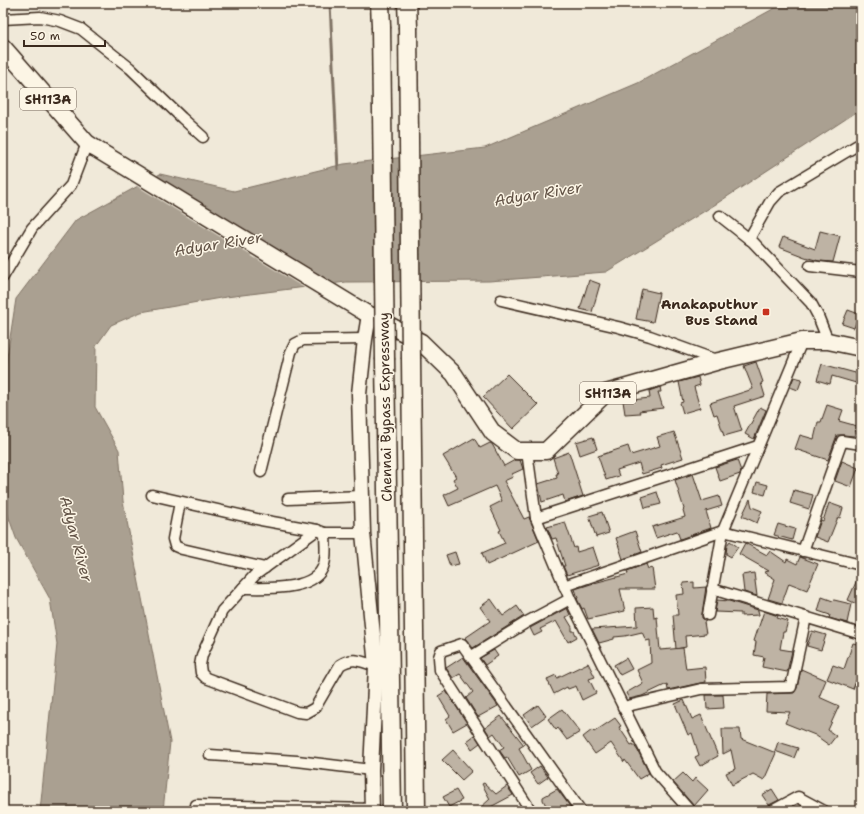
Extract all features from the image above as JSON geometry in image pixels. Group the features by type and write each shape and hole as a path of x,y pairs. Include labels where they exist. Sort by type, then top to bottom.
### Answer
{"highway":[{"name":"Chennai Bypass Expressway","path":"380,3 384,360 392,811"},
{"name":"Chennai Bypass Expressway","path":"407,3 416,811"}],"main road":[{"name":"SH113A","path":"3,47 91,146 367,313 421,342 454,374 493,433 517,451 546,451 606,393 719,361 802,341 828,341 861,348"}],"street":[{"path":"3,19 40,17 60,21 82,30 130,68 203,137"},
{"path":"749,239 770,202 779,192 861,143"},
{"path":"3,277 32,228 71,185 91,146"},
{"path":"720,216 749,239 811,303 828,341"},
{"path":"810,266 861,272"},
{"path":"501,300 618,326 719,361"},
{"path":"196,805 372,810 371,770 376,666 363,533 359,394 367,313"},
{"path":"261,472 291,352 295,344 303,340 365,339"},
{"path":"708,615 723,531 802,341"},
{"path":"803,551 842,441 861,444"},
{"path":"536,518 758,446"},
{"path":"527,451 536,518 564,586 655,771 690,811"},
{"path":"152,495 321,532 363,533"},
{"path":"288,499 362,496"},
{"path":"180,502 173,539 175,546 182,549 265,568"},
{"path":"564,586 723,531 861,566"},
{"path":"321,532 255,575 222,611 202,654 200,665 201,673 206,678 297,712 306,713 315,708 340,665 353,660 376,666"},
{"path":"243,588 287,587 300,584 315,577 320,572 324,564 321,532"},
{"path":"712,589 861,634"},
{"path":"472,656 527,622 570,599"},
{"path":"623,708 701,689 791,687 806,617"},
{"path":"530,811 440,670 439,656 441,651 462,644 581,811"},
{"path":"210,755 297,761 371,770"},
{"path":"772,811 798,798 806,807 824,811"}],"water":[{"name":"Adyar River","path":"784,3 861,3 861,109 716,204 606,272 489,281 346,282 226,297 141,312 111,325 96,346 95,407 119,450 123,501 170,742 163,811 40,811 57,644 50,599 16,538 3,501 3,383 16,299 76,220 160,174 234,191 344,164 485,148 638,83"}],"pier":[{"path":"155,174 338,285 306,289 135,185"}],"building":[{"path":"820,231 840,236 833,262 819,261 779,247 783,237 815,249"},
{"path":"589,280 600,284 592,312 580,309"},
{"path":"642,289 659,293 653,322 636,319"},
{"path":"848,310 859,314 854,328 842,324"},
{"path":"756,362 763,382 761,383 765,396 734,406 742,431 724,436 717,414 714,415 710,403 753,389 744,366"},
{"path":"822,364 859,374 856,383 832,376 830,384 817,380"},
{"path":"507,374 538,405 513,429 483,397"},
{"path":"698,377 700,385 694,387 700,408 683,413 680,403 683,402 679,382"},
{"path":"794,377 802,379 798,390 790,387"},
{"path":"660,387 661,392 658,392 663,408 639,411 640,413 625,414 623,401 650,398 649,391"},
{"path":"827,405 843,410 839,421 857,426 854,436 837,435 828,460 795,449 800,435 814,439 818,422 821,422"},
{"path":"760,407 766,410 754,439 745,434"},
{"path":"674,432 683,458 661,465 662,468 642,474 639,463 617,470 619,476 606,480 598,456 628,446 631,455 660,446 657,437"},
{"path":"593,437 597,449 580,455 576,442"},
{"path":"474,438 480,448 490,443 492,444 504,466 515,460 520,460 523,469 512,474 513,477 504,481 524,519 529,517 539,541 487,565 482,553 505,543 499,531 501,530 490,507 502,501 495,486 449,506 444,495 458,488 453,479 456,477 443,456"},
{"path":"569,452 583,496 565,502 563,495 542,502 538,484 557,478 556,474 558,474 553,458"},
{"path":"737,460 741,471 740,474 720,481 715,467"},
{"path":"842,461 858,468 851,487 835,481"},
{"path":"693,474 702,501 719,496 722,506 706,511 711,528 680,539 677,531 656,538 652,527 685,517 675,480"},
{"path":"757,482 768,485 765,495 754,492"},
{"path":"794,490 813,495 809,509 790,503"},
{"path":"657,492 661,504 645,508 642,497"},
{"path":"750,499 752,507 762,511 757,523 742,516"},
{"path":"829,503 843,508 840,518 838,517 828,542 815,537 821,520 823,521"},
{"path":"602,512 609,533 596,537 589,516"},
{"path":"565,522 574,548 576,547 577,552 593,547 599,565 567,575 563,566 565,566 556,538 552,539 547,527"},
{"path":"778,524 795,529 792,540 774,535"},
{"path":"635,531 642,552 623,559 616,538"},
{"path":"730,541 738,547 731,557 726,554 727,545"},
{"path":"745,543 767,555 770,551 786,562 787,559 797,564 800,557 818,564 807,590 789,583 782,603 768,599 775,579 764,572 769,571 739,554"},
{"path":"455,552 459,564 450,566 446,555"},
{"path":"646,564 648,569 652,568 655,589 620,589 625,611 588,619 584,608 582,609 577,599 575,589 628,574 627,571"},
{"path":"861,571 861,606 848,600"},
{"path":"754,573 757,596 744,592 742,575"},
{"path":"694,582 694,588 706,587 702,618 706,621 704,622 706,634 685,636 686,647 676,649 673,615 678,615 676,595 684,594 683,583"},
{"path":"822,597 833,601 851,604 847,623 829,618 830,615 818,611"},
{"path":"491,599 503,616 517,606 524,616 473,648 465,638 490,621 480,607"},
{"path":"717,600 729,601 758,610 759,615 741,616 741,613 715,612"},
{"path":"653,607 654,618 657,617 660,650 683,648 686,669 705,667 706,682 668,690 667,684 642,696 629,699 626,693 643,683 637,670 651,663 650,640 646,641 642,632 614,637 614,639 599,643 592,629 637,626 636,608"},
{"path":"567,608 570,615 566,617 572,627 572,631 574,631 577,637 568,642 556,621 540,629 542,632 534,636 530,628"},
{"path":"764,611 778,616 777,618 788,621 785,632 783,632 780,649 792,651 787,672 762,667 764,657 754,655 756,642 754,641"},
{"path":"812,631 826,635 821,650 807,646"},
{"path":"853,643 861,645 861,667 853,689 827,679 833,665 844,669"},
{"path":"494,650 498,656 485,665 480,658"},
{"path":"463,657 498,706 478,717 466,698 473,692 460,674 453,678 446,668"},
{"path":"626,658 632,669 620,675 614,665"},
{"path":"588,663 595,677 589,679 596,693 582,700 576,686 568,689 567,687 554,694 547,679 556,675 557,678"},
{"path":"801,669 826,680 819,697 839,706 828,730 836,736 829,745 815,735 785,723 790,712 766,711 767,694 794,693 797,688"},
{"path":"446,691 467,723 453,731 446,719 450,716 438,696"},
{"path":"706,695 723,695 724,708 707,709"},
{"path":"684,700 692,719 701,715 718,756 700,766 695,757 699,755 692,733 688,735 675,704"},
{"path":"538,705 546,716 532,726 524,715"},
{"path":"562,709 580,732 567,740 558,728 556,730 548,719"},
{"path":"501,716 524,745 519,748 531,770 519,777 507,757 505,758 499,750 504,747 494,733 490,736 485,728"},
{"path":"615,718 631,745 633,744 638,751 649,773 639,779 625,760 624,762 611,743 595,754 583,737 592,730 594,732"},
{"path":"722,729 740,729 741,739 776,753 764,780 753,774 732,785 726,773 735,769 731,750 723,754"},
{"path":"475,735 480,743 472,749 467,741"},
{"path":"778,742 798,748 794,758 775,751"},
{"path":"453,750 472,771 462,780 442,760"},
{"path":"540,766 548,777 538,784 530,773"},
{"path":"683,773 692,782 695,778 708,790 694,806 673,782"},
{"path":"484,783 496,794 507,786 513,795 483,811 480,811 479,809 490,799 482,784"},
{"path":"557,789 572,809 567,811 549,811 543,797"},
{"path":"772,789 779,800 769,805 762,795"},
{"path":"456,790 462,800 449,807 443,797"}],"waterway":[{"path":"330,3 338,169"}],"place":[{"name":"Anakaputhur Bus Stand","path":"766,312"}]}
